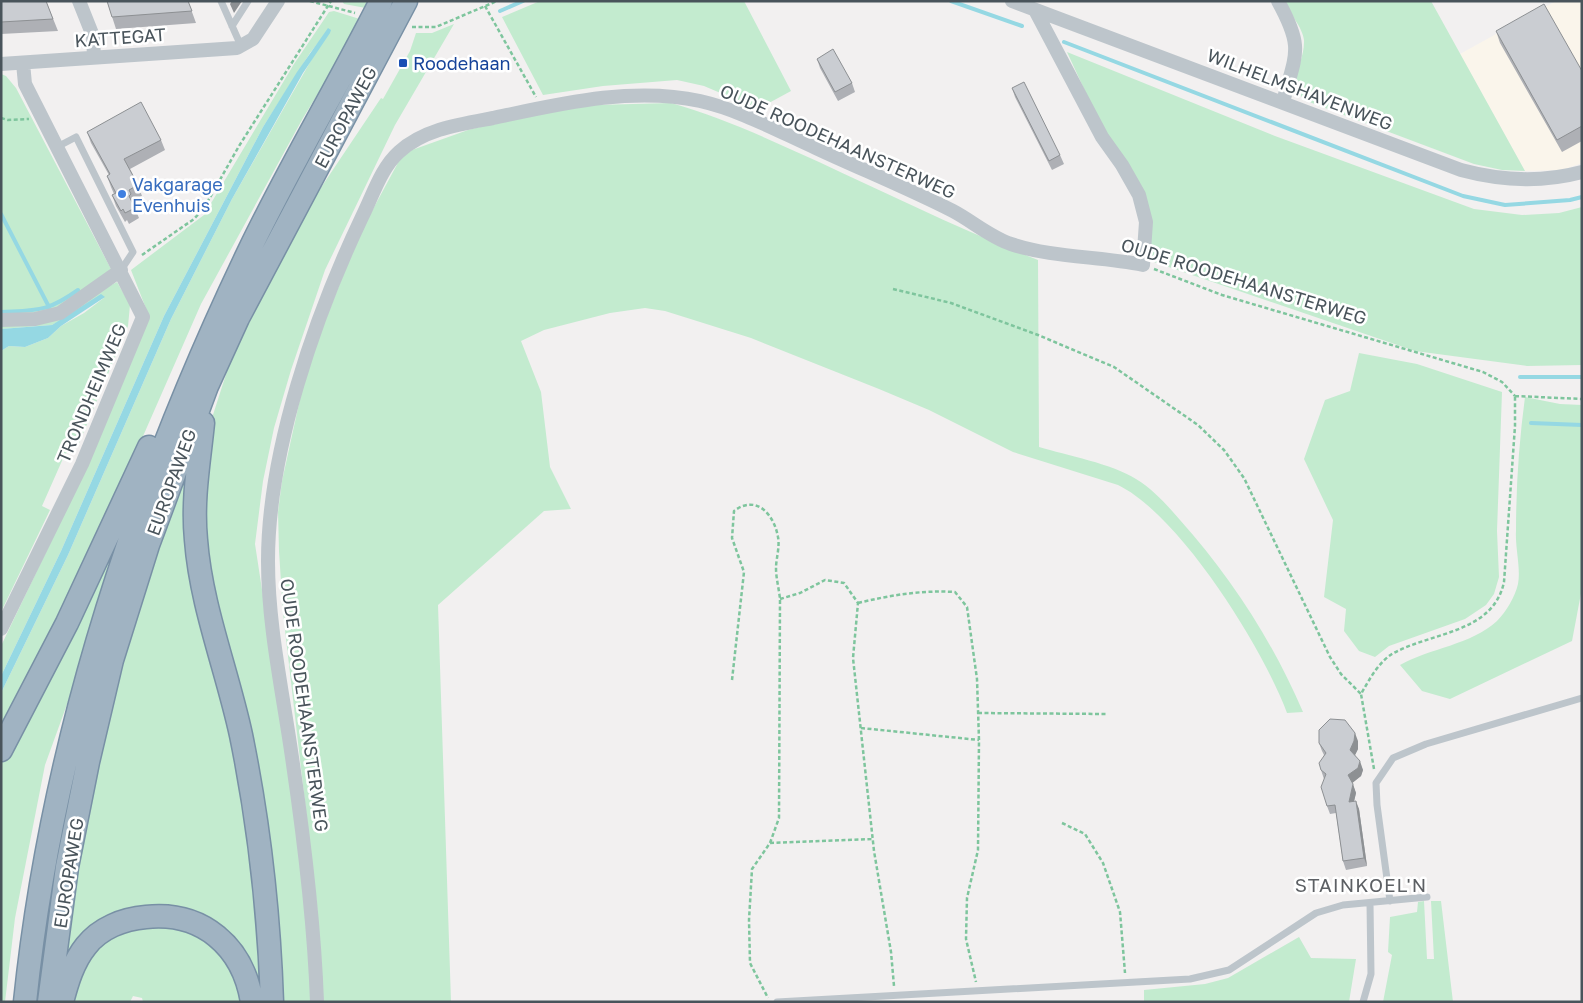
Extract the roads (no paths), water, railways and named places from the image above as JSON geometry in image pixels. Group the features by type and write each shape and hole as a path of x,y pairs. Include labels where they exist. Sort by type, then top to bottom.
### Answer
{"highway":[{"name":"EUROPAWEG","path":"25,1002 45,865 69,752 94,653 129,541 165,443 248,253 282,185 381,1"},
{"name":"EUROPAWEG","path":"48,1002 67,867 88,762 112,660 148,545 207,386 264,266 406,1"},
{"path":"1,750 67,623 165,411 208,342"},
{"path":"207,386 195,484 196,541 208,607 241,736 254,810 267,917 272,1002"},
{"path":"62,1002 67,980 86,946 109,927 130,918 174,915 197,924 219,937 236,957 248,984 252,1002"}],"street":[{"path":"79,1 93,36 94,57"},
{"path":"241,46 253,39 278,1"},
{"name":"WILHELMSHAVENWEG","path":"1012,1 1479,175 1533,180 1582,172"},
{"path":"1278,1 1293,30 1296,42 1295,55 1283,102"},
{"name":"OUDE ROODEHAANSTERWEG","path":"317,1002 314,938 307,860 274,640 269,590 270,518 273,491 288,422 302,371 328,293 348,247 392,159 410,143 450,127 541,108 599,99 652,96 678,97 737,112 937,204 1006,243 1027,249 1115,259 1143,265 1146,222 1139,195 1122,165 1102,137 1035,10"},
{"name":"KATTEGAT","path":"1,64 228,49 241,46"},
{"name":"TRONDHEIMWEG","path":"1,629 82,464 143,316 25,84 23,63"},
{"path":"1,320 44,318 60,313 121,270"}],"lane":[{"path":"220,1 241,46"},
{"path":"232,26 248,1"},
{"path":"56,147 76,137 133,252 121,270"},
{"path":"1390,901 1377,805 1376,783 1393,758 1426,744 1582,698"},
{"path":"777,1002 1190,979 1229,970 1316,913 1343,905 1427,897"},
{"path":"1363,1002 1371,974 1370,903"}],"water":[{"path":"328,28 331,30 330,33 303,73 232,199 171,319 68,555 1,693 1,676 61,551 164,316 263,127 297,72"},
{"path":"101,294 105,297 61,326 48,338 25,347 9,346 1,351 1,329 52,325"}],"waterway":[{"path":"500,11 523,1"},
{"path":"951,1 1022,26"},
{"path":"1064,42 1463,196 1505,205 1570,200 1582,197"},
{"path":"1,214 49,307"},
{"path":"1,312 24,311 50,306 78,290"},
{"path":"1520,377 1582,377"},
{"path":"1531,423 1582,425"}],"place":[{"name":"Roodehaan","path":"403,63"},
{"name":"Vakgarage Evenhuis","path":"122,194"}],"district":[{"name":"STAINKOEL'N","path":"1361,884"}]}
